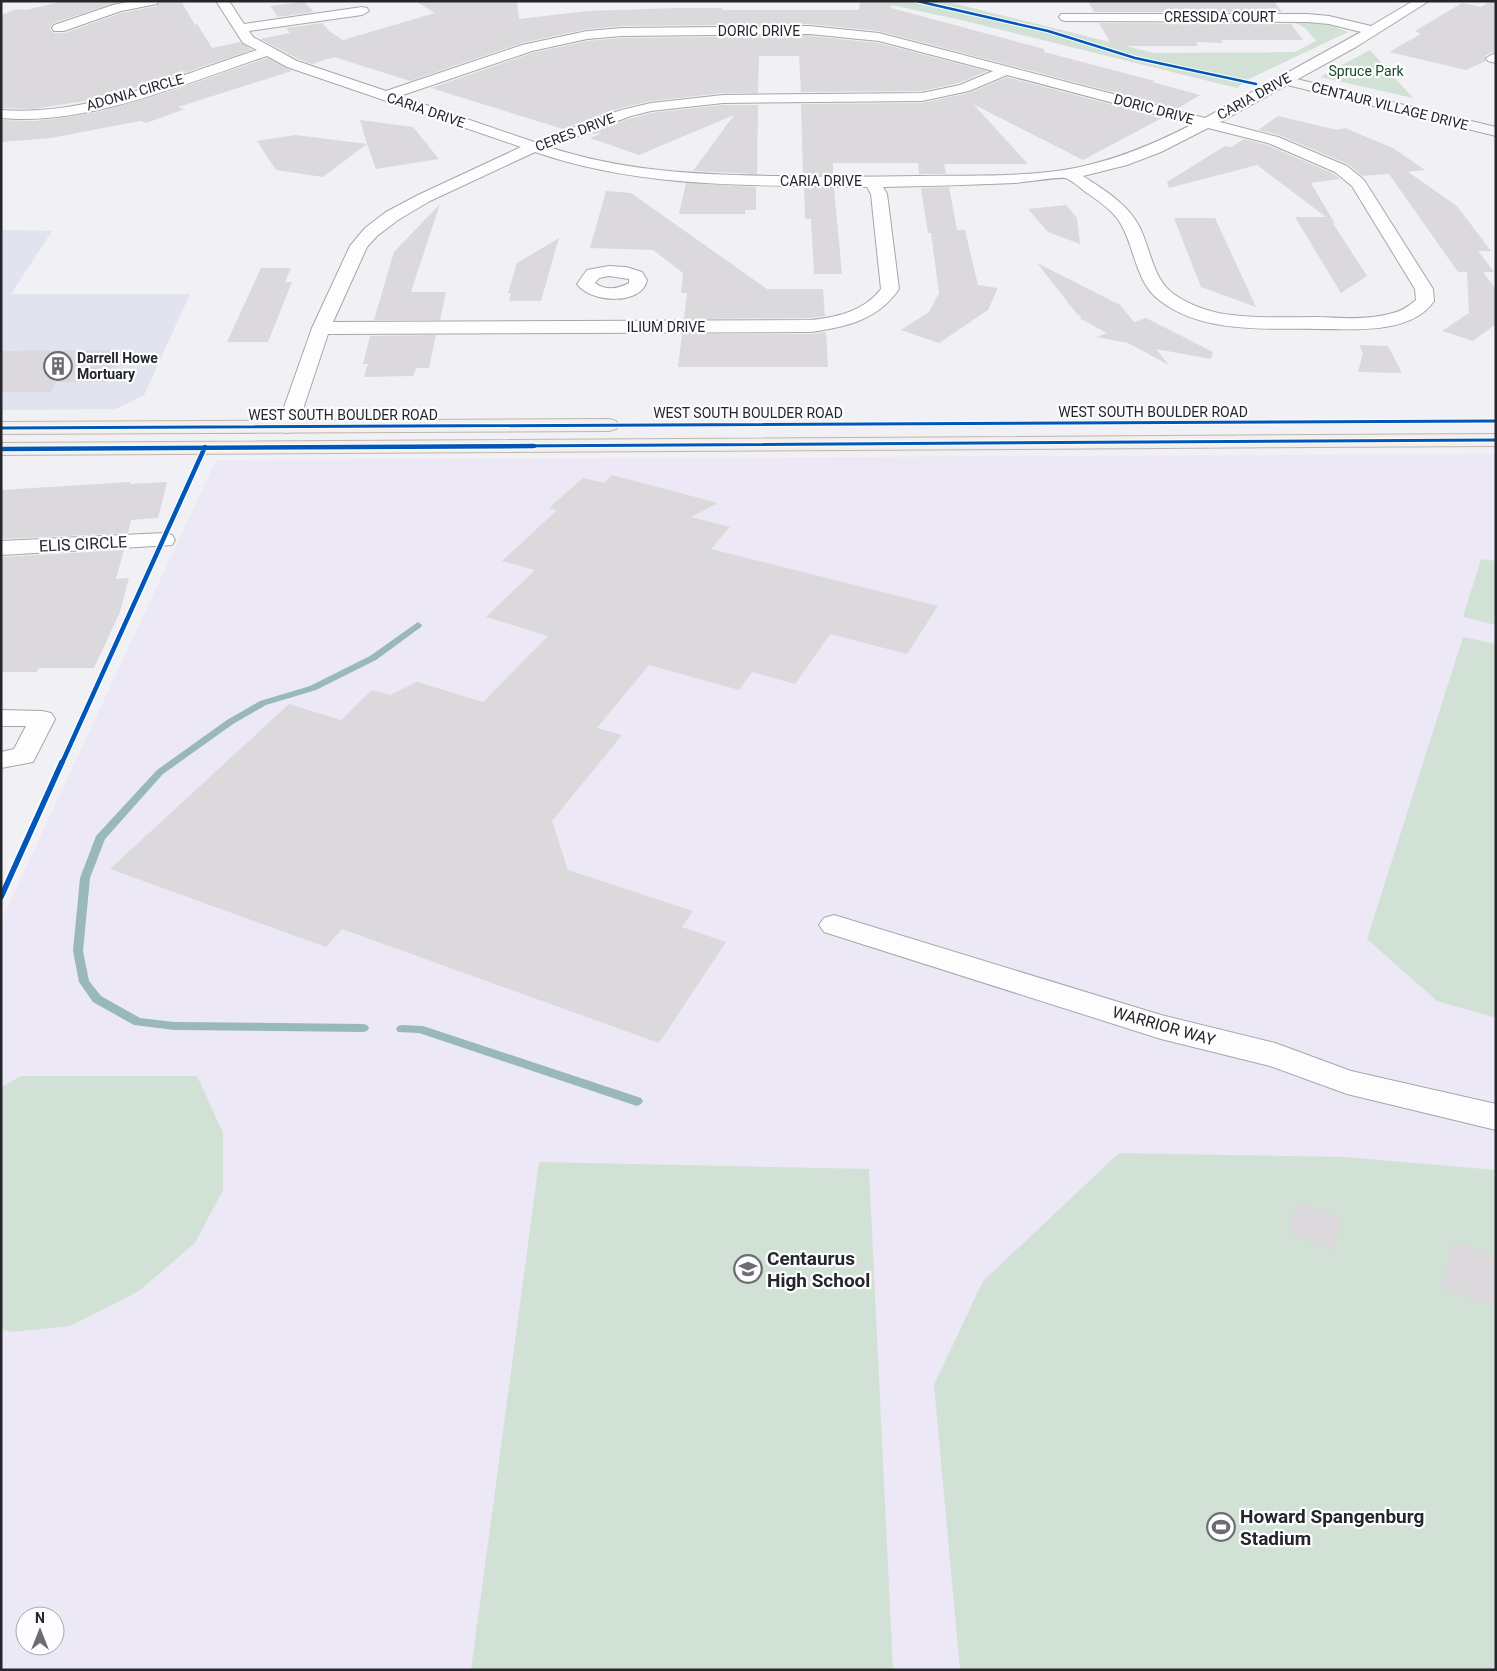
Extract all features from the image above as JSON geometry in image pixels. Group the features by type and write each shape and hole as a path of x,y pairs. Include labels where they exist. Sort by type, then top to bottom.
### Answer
{"main road":[{"name":"WEST SOUTH BOULDER ROAD","path":"1,428 1496,421"},
{"name":"WEST SOUTH BOULDER ROAD","path":"1,449 1496,440"}],"street":[{"path":"59,28 118,8 152,1"},
{"name":"CARIA DRIVE","path":"222,1 242,28 248,40 266,52 292,64 534,147 610,168 655,175 705,180 872,182 976,180 1070,174 1121,162 1147,152 1206,123 1373,31 1423,1"},
{"path":"242,28 362,11"},
{"name":"CRESSIDA COURT","path":"1066,17 1299,17 1329,20 1373,31"},
{"name":"DORIC DRIVE","path":"387,96 534,46 587,35 622,32 800,30 845,32 878,37 1273,140 1341,169 1358,183 1424,289 1424,301 1416,310 1408,314 1375,323 1249,323 1217,318 1188,309 1166,297 1157,288 1130,225 1112,204 1070,174"},
{"name":"ADONIA CIRCLE","path":"1,114 12,116 40,114 112,102 266,52"},
{"name":"CERES DRIVE","path":"287,427 321,328 359,246 371,232 392,216 424,198 534,147 626,113 651,107 723,99 922,97 964,88 1007,70"},
{"name":"CENTAUR VILLAGE DRIVE","path":"1284,80 1496,132"},
{"name":"ILIUM DRIVE","path":"321,328 811,326 836,322 864,313 883,300 890,289 879,194 872,182"},
{"path":"602,327 609,294"},
{"name":"ELIS CIRCLE","path":"1,548 164,540"},
{"path":"1,718 42,719 24,756 1,760"},
{"name":"WARRIOR WAY","path":"834,924 1161,1027 1275,1055 1347,1082 1496,1117"}],"shaded area":[{"path":"1,230 52,231 11,294 190,294 144,395 116,409 1,410"},
{"name":"Centaurus High School","path":"1496,454 1496,1670 1,1670 1,921 216,460"}],"green space":[{"path":"873,1 944,1 1154,53 1295,52 1316,41 1305,28 1292,21 1330,25 1348,32 1247,80 1237,88 961,20"},
{"name":"Spruce Park","path":"1370,50 1413,98 1320,77"},
{"path":"1481,559 1496,561 1496,625 1463,617"},
{"path":"1463,637 1496,644 1496,1018 1437,1001 1367,939"},
{"path":"21,1076 197,1076 223,1133 223,1190 195,1243 139,1291 70,1326 12,1332 1,1329 1,1087"},
{"name":"Howard Spangenburg Stadium","path":"1119,1153 1344,1157 1496,1170 1496,1670 960,1670 934,1385 983,1281"},
{"path":"539,1162 869,1169 893,1670 471,1670"}],"building":[{"path":"62,1 122,1 53,23 50,29 54,33 65,33 121,13 157,6 160,1 181,1 195,25 197,24 212,48 240,42 252,50 163,80 98,99 33,109 1,108 1,15 17,9 27,10"},
{"path":"415,1 517,1 519,19 587,11 679,8 722,8 722,10 859,10 860,1 892,1 891,8 1044,49 1044,52 1155,81 1152,82 1200,95 1177,109 879,31 809,24 622,26 587,29 522,43 410,81 334,57 312,64 298,59 260,39 290,33 286,28 322,23 329,31 343,40 435,13"},
{"path":"1088,1 1274,1 1282,12 1094,12"},
{"path":"1491,1 1496,1 1496,53 1492,52 1485,56 1486,61 1466,70 1389,52 1421,34 1415,31 1462,3 1481,7"},
{"path":"304,2 314,12 278,17 270,6"},
{"path":"1099,23 1291,24 1303,40 1221,40 1222,43 1196,42 1198,46 1112,46"},
{"path":"809,36 879,43 987,71 959,83 922,91 801,92 799,56 759,56 758,93 723,93 651,101 620,108 563,129 431,88 532,53 587,41 622,38"},
{"path":"267,58 292,71 178,107 185,109 146,123 140,121 51,138 1,142 1,120 35,121 103,111 171,91"},
{"path":"1007,77 1162,118 1083,160 973,104 1028,164 944,164 946,174 919,174 918,163 833,163 833,175 803,175 801,104 922,103 969,93"},
{"path":"723,105 758,105 757,174 693,171 734,115 639,155 590,138 602,133 585,135 651,113"},
{"path":"1278,116 1337,130 1345,128 1393,148 1425,170 1408,172 1457,206 1491,251 1478,251 1494,272 1483,272 1496,289 1496,324 1473,341 1442,331 1469,313 1467,272 1458,272 1389,174 1362,176 1348,164 1279,135 1258,130"},
{"path":"360,120 413,127 439,159 376,169"},
{"path":"295,135 367,144 323,177 276,170 257,141"},
{"path":"1244,139 1267,145 1334,174 1340,179 1311,183 1335,224 1332,222 1367,276 1341,293 1295,217 1326,217 1257,165 1169,188 1167,182 1225,146 1232,147"},
{"path":"686,183 756,187 756,210 745,210 745,214 679,214"},
{"path":"949,187 957,230 965,230 978,285 998,288 988,310 939,343 901,330 929,312 939,293 931,233 928,233 921,188"},
{"path":"804,188 834,188 842,274 814,274 811,219 805,219"},
{"path":"606,191 631,193 767,289 823,289 825,316 811,318 684,319 687,293 681,293 683,273 653,250 590,248"},
{"path":"440,204 411,292 446,292 440,320 374,320 394,252"},
{"path":"1066,205 1077,218 1080,244 1048,232 1028,209"},
{"path":"1174,218 1215,218 1256,307 1201,287"},
{"path":"559,238 541,301 509,301 511,293 508,293 517,263"},
{"path":"1037,263 1120,305 1134,322 1146,318 1213,352 1211,359 1156,349 1169,365 1128,343 1096,337 1107,333 1079,318 1082,317 1077,314"},
{"path":"261,268 291,268 285,282 292,282 268,342 227,342"},
{"path":"826,332 828,367 678,367 682,334 811,334"},
{"path":"436,335 429,368 416,368 413,376 364,377 368,364 363,364 370,336"},
{"path":"1359,345 1388,346 1402,373 1358,372 1363,353"},
{"name":"Darrell Howe Mortuary","path":"124,350 107,382 56,382 51,392 1,392 1,351"},
{"path":"612,475 718,503 691,517 730,527 711,549 938,606 907,654 830,634 795,684 752,672 739,690 649,665 597,728 622,735 552,821 568,870 693,911 682,927 726,942 659,1043 342,929 326,947 110,869 289,704 341,720 372,690 390,695 417,682 483,702 548,636 486,617 535,570 502,561 557,510 549,508 583,478 604,483"},
{"path":"130,482 130,484 167,482 158,518 131,520 128,533 1,539 1,490"},
{"path":"124,550 116,579 129,578 120,612 94,668 39,668 37,672 1,672 1,557"},
{"path":"1297,1201 1342,1219 1332,1251 1288,1233"},
{"path":"1453,1241 1496,1255 1496,1308 1442,1288"}],"waterway":[{"path":"363,1028 174,1026 138,1022 97,999 84,982 78,951 85,878 100,838 160,772 230,722 263,703 313,688 373,658 418,625"},
{"path":"402,1029 419,1029 637,1101"}],"cycle path":[{"path":"917,1 1048,31 1135,58 1256,84"},
{"path":"1,428 1496,421"},
{"path":"1,449 1496,440"},
{"path":"1,897 205,447"}],"place":[{"name":"Darrell Howe Mortuary","path":"58,366"},
{"name":"Centaurus High School","path":"748,1269"},
{"name":"Howard Spangenburg Stadium","path":"1221,1527"}]}
